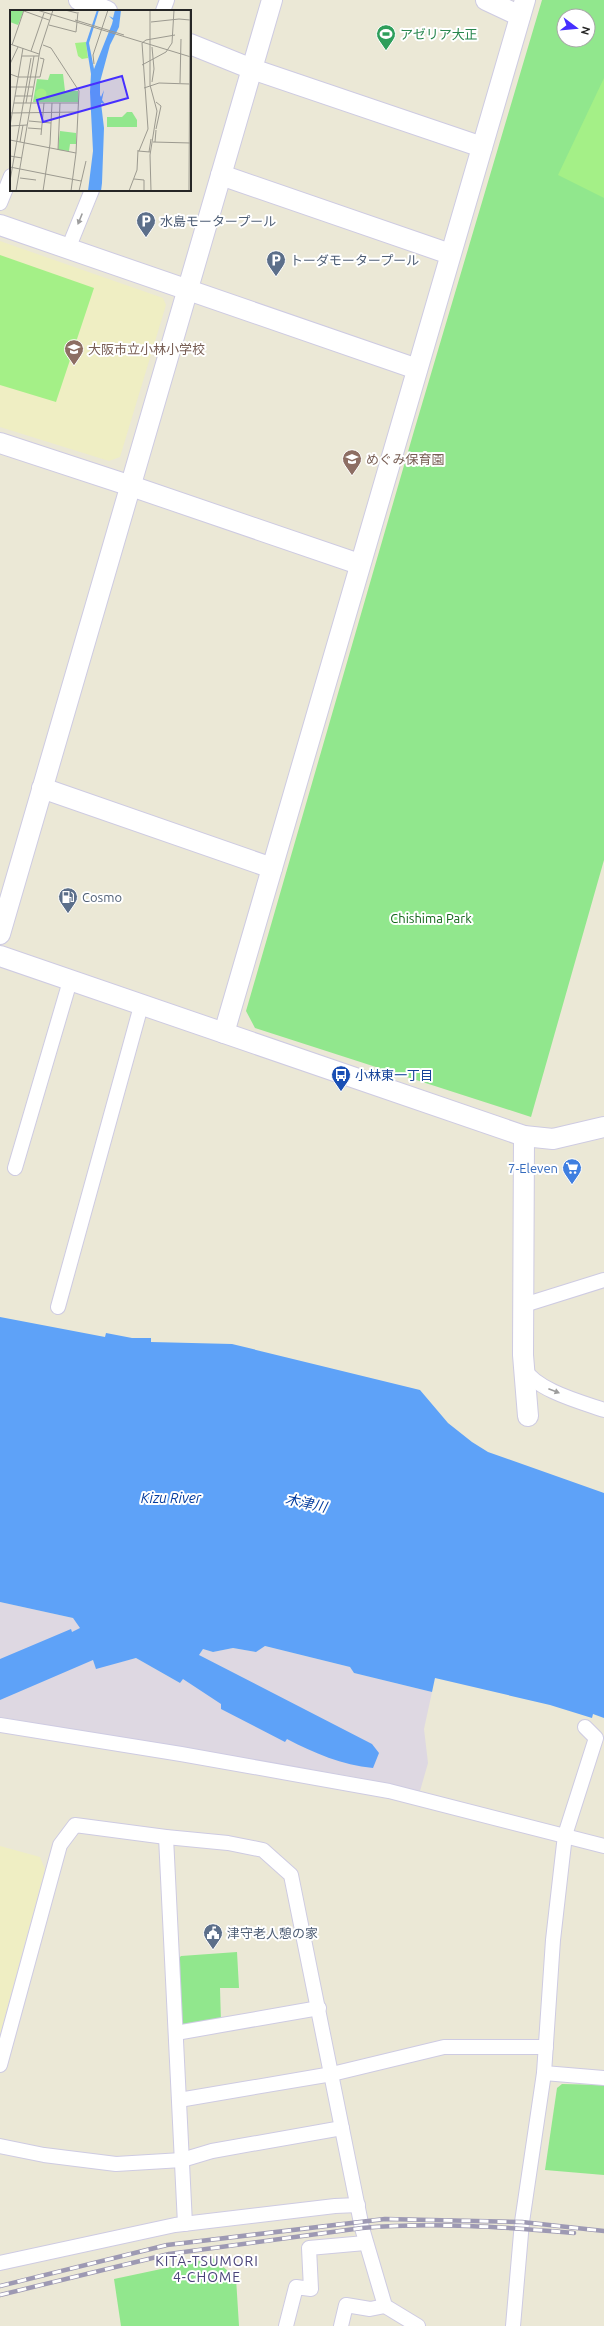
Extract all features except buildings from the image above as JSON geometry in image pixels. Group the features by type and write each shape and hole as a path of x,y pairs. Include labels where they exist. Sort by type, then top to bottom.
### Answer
{"street":[{"path":"163,10 167,0"},
{"path":"0,934 272,0"},
{"path":"224,1033 359,564 522,8 486,0"},
{"path":"80,3 104,10"},
{"path":"191,44 252,69 482,147"},
{"path":"221,175 450,254"},
{"path":"0,203 10,178"},
{"path":"68,249 92,191"},
{"path":"0,225 417,369"},
{"path":"0,443 359,564"},
{"path":"42,788 272,868"},
{"path":"0,956 141,1006 524,1136 553,1139 604,1127"},
{"path":"16,1168 70,981"},
{"path":"58,1307 141,1006"},
{"path":"524,1136 524,1368 528,1416"},
{"path":"524,1305 604,1280"},
{"path":"524,1368 534,1381 546,1388 604,1410"},
{"path":"0,1725 188,1755 389,1791 604,1846"},
{"path":"513,2326 522,2222 544,2073 553,1940 565,1835 596,1738 585,1726"},
{"path":"0,2065 60,1845 69,1829 75,1824 166,1837 228,1843 263,1850 291,1875 304,1943 319,2008 365,2243 385,2306 418,2326"},
{"path":"166,1837 185,2224"},
{"path":"176,2033 319,2008"},
{"path":"179,2100 332,2074 444,2047 546,2047"},
{"path":"544,2073 604,2078"},
{"path":"0,2146 44,2155 116,2164 182,2160 212,2151 342,2128"},
{"path":"0,2263 185,2224 335,2206 358,2205"},
{"path":"286,2326 296,2287 310,2289 308,2248 365,2243"},
{"path":"341,2326 346,2305 370,2309 385,2306"}],"shaded area":[{"name":"大阪市立小林小学校","path":"0,241 163,298 166,305 120,457 109,461 0,427"},
{"path":"0,1602 73,1618 81,1628 96,1668 136,1658 180,1683 203,1649 213,1652 233,1648 256,1652 265,1646 350,1667 354,1673 432,1692 424,1729 428,1763 420,1791 350,1776 0,1717"},
{"path":"0,1846 40,1857 45,1869 0,2035"}],"green space":[{"name":"Chishima Park","path":"542,0 604,0 604,860 531,1117 255,1028 246,1011 414,431"},
{"path":"604,78 604,198 558,175"},
{"path":"0,255 94,288 56,402 0,385"},
{"path":"237,1952 239,1988 220,1988 221,2022 179,2028 176,1961 181,1956"},
{"path":"562,2084 604,2085 604,2175 545,2170 557,2088"},
{"path":"213,2258 236,2278 239,2326 121,2326 114,2279"}],"water":[{"name":"Kizu River","path":"0,1317 105,1337 106,1333 132,1338 151,1338 151,1342 232,1344 420,1390 448,1423 472,1442 488,1452 604,1493 604,1718 593,1714 592,1718 550,1705 435,1678 432,1692 354,1673 350,1667 265,1646 256,1652 233,1648 213,1652 203,1649 199,1655 372,1744 379,1753 373,1768 328,1758 287,1739 285,1742 221,1709 221,1704 183,1679 180,1683 136,1658 96,1669 93,1660 0,1700 0,1659 71,1629 72,1632 80,1628 73,1618 0,1602"}],"railway":[{"path":"0,2286 167,2245 385,2219 522,2222 604,2231"},
{"path":"0,2295 169,2254 362,2228 442,2225 495,2227 574,2233"}],"place":[{"name":"アゼリア大正","path":"386,51"},
{"name":"水島モータープール","path":"146,238"},
{"name":"トーダモータープール","path":"276,277"},
{"name":"大阪市立小林小学校","path":"74,366"},
{"name":"めぐみ保育園","path":"352,476"},
{"name":"Cosmo","path":"68,914"},
{"name":"小林東一丁目","path":"341,1092"},
{"name":"7-Eleven","path":"572,1185"},
{"name":"津守老人憩の家","path":"213,1950"}],"district":[{"name":"KITA-TSUMORI 4-CHOME","path":"207,2270"}],"water label":[{"name":"木津川","path":"306,1503"}]}
